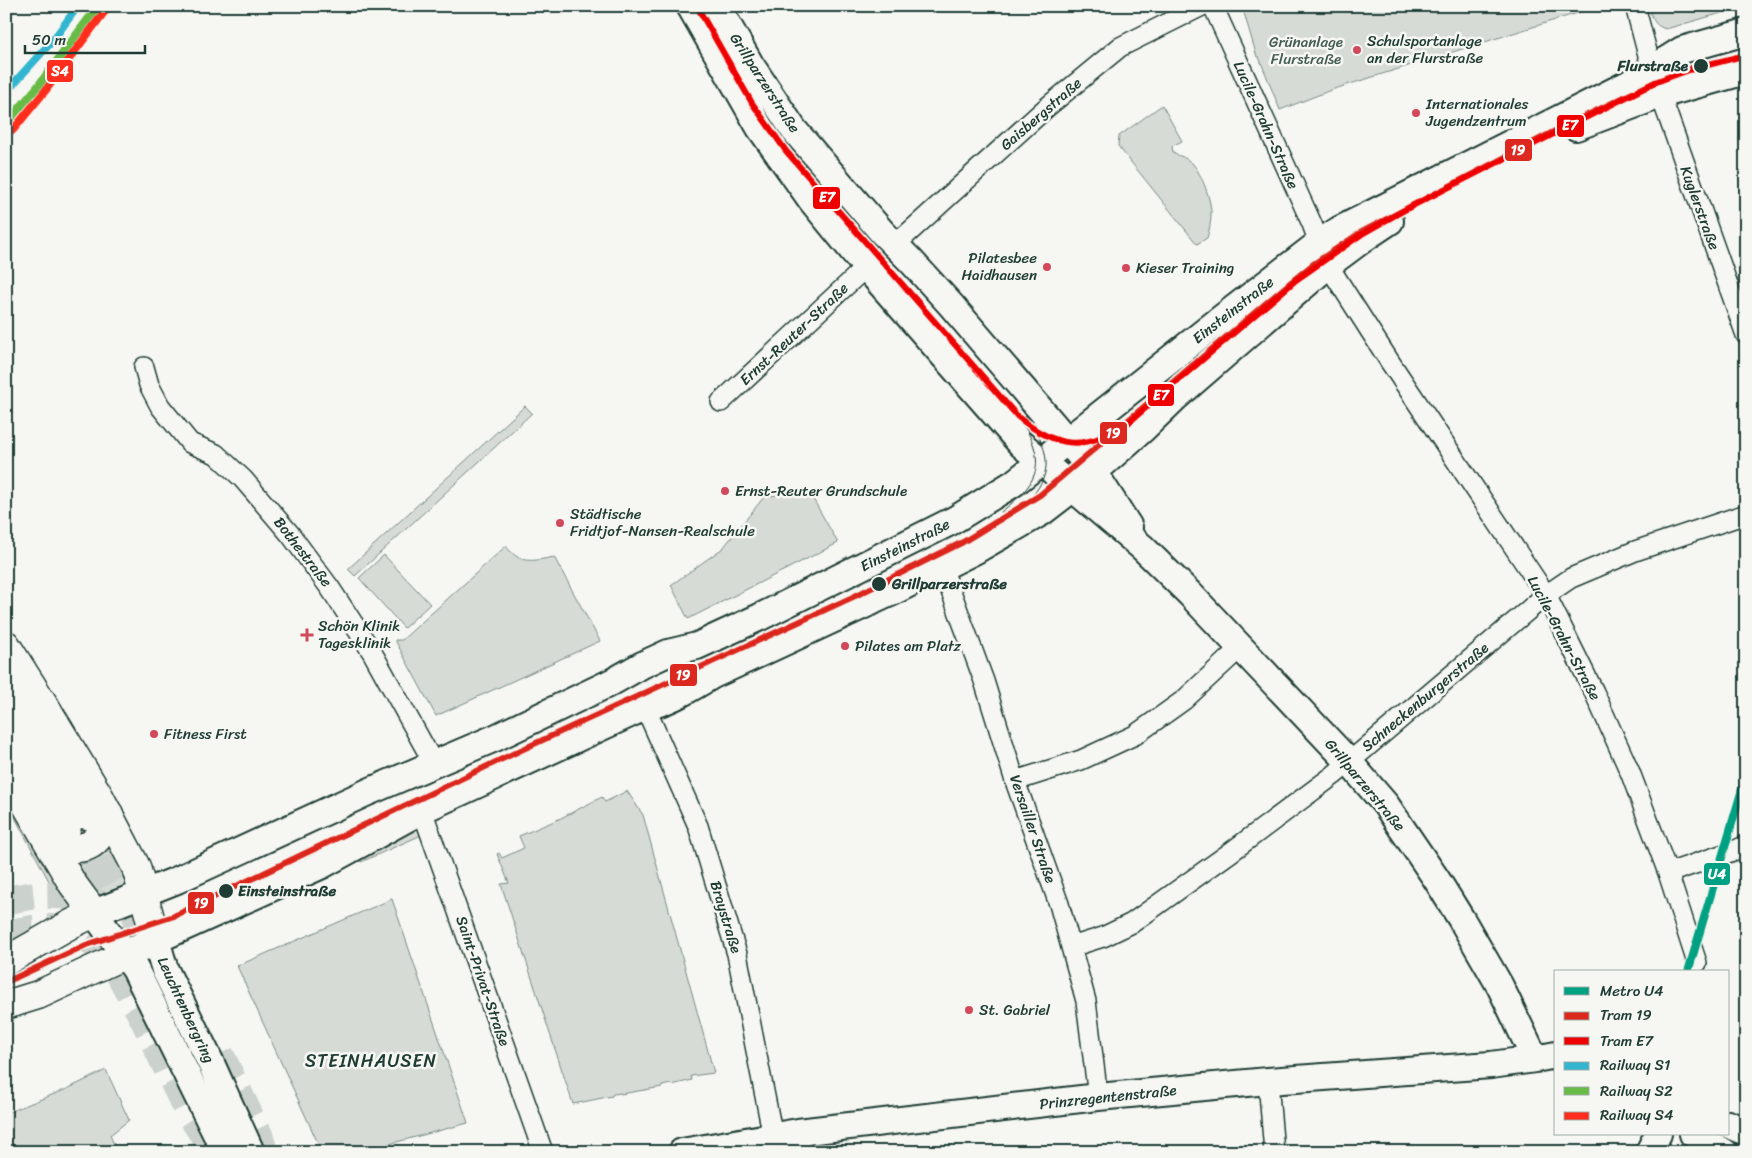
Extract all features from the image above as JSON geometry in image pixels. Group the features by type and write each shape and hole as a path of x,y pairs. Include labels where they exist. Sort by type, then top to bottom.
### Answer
{"main road":[{"name":"Grillparzerstraße","path":"690,6 760,128 812,201 866,267 1021,444 1143,548 1241,647 1349,762 1386,805 1444,890 1491,969 1549,1059"},
{"name":"Grillparzerstraße","path":"717,6 759,78 794,130 860,207 951,305 1094,472 1143,548"},
{"name":"Einsteinstraße","path":"1655,82 1682,50 1746,32"},
{"name":"Einsteinstraße","path":"6,1005 56,987 124,953 335,859 422,810 645,707 660,704 711,676 942,567 1026,522 1073,489 1143,429 1323,254 1339,230 1630,83 1655,82 1746,71"},
{"name":"Einsteinstraße","path":"6,961 65,927 94,913 177,880 368,792 542,717 642,665 668,653 697,646 897,550 989,500 1067,440 1323,254"},
{"name":"Leuchtenbergring","path":"6,645 46,708 78,825 136,867 165,970 209,1059 251,1152"},
{"path":"6,685 78,825 72,884 94,913"},
{"path":"6,724 78,825"},
{"path":"6,770 78,825"},
{"name":"Leuchtenbergring","path":"94,913 135,969 225,1152"},
{"name":"Prinzregentenstraße","path":"682,1152 791,1140 1098,1097 1268,1081 1549,1059"},
{"path":"1730,1125 1746,1132"},
{"path":"1649,1152 1657,1136"},
{"path":"1696,1136 1724,1152"}],"street":[{"name":"Gaisbergstraße","path":"895,245 1046,108 1120,47 1202,6"},
{"name":"Lucile-Grahn-Straße","path":"1213,6 1323,254 1390,362 1546,595 1616,740 1642,801 1697,963"},
{"path":"1635,6 1655,82"},
{"name":"Kuglerstraße","path":"1655,82 1746,335"},
{"name":"Ernst-Reuter-Straße","path":"721,402 866,267"},
{"name":"Bothestraße","path":"144,367 149,385 160,406 190,443 216,454 243,479 290,534 330,588 372,652 434,764"},
{"name":"Schneckenburgerstraße","path":"1071,947 1103,937 1132,923 1231,852 1334,775 1546,595 1571,578 1636,551 1746,514"},
{"name":"Versailler Straße","path":"942,567 984,681 1015,781 1059,904 1086,1001 1098,1097"},
{"path":"1015,781 1081,760 1135,735 1184,700 1241,647"},
{"name":"Braystraße","path":"645,707 698,826 738,954 791,1140"},
{"name":"Saint-Privat-Straße","path":"422,810 543,1152"},
{"path":"1668,873 1746,845"},
{"path":"1268,1081 1274,1152"}],"green space":[{"name":"Grünanlage Flurstraße","path":"1242,6 1583,6 1584,11 1331,90 1280,110 1259,57 1257,57"},
{"path":"1649,6 1746,6 1666,29 1654,21"},
{"path":"1162,105 1182,141 1172,146 1173,153 1193,164 1206,188 1211,218 1207,238 1197,244 1118,146 1119,136"},
{"path":"525,406 532,413 355,576 348,569"},
{"path":"808,490 838,543 688,619 671,585 723,548 764,497"},
{"path":"506,546 511,552 522,559 533,560 554,557 600,641 436,716 395,640 402,640"},
{"path":"384,555 430,604 404,628 359,578"},
{"path":"627,791 643,815 714,1073 691,1076 692,1080 672,1085 613,1094 612,1096 573,1104 501,884 509,883 497,854 499,853 502,858 524,848 519,836 559,819 602,797 605,802"},
{"path":"6,794 62,891 56,894 6,801"},
{"path":"415,823 426,833 361,862 359,857"},
{"path":"113,845 123,860 83,880 77,865 97,858"},
{"path":"127,875 126,890 104,901 90,892"},
{"path":"392,899 468,1123 359,1152 322,1152 237,966"},
{"path":"106,1070 129,1120 110,1135 117,1152 6,1152 6,1113 67,1089"}],"tunnel":[{"path":"87,818 138,920"},
{"path":"67,827 114,915"},
{"path":"6,901 28,896 49,895 71,896 92,901 130,919 162,949"},
{"path":"6,934 32,929 51,928 69,930 86,938 104,952 114,964 142,1016 187,1110 215,1152"},
{"path":"220,1054 259,1135 264,1152"}],"tram line":[{"path":"700,6 756,105 801,167 1024,425 1035,452 1035,474 1023,493 1001,512"},
{"name":"E7","path":"699,10 752,103 786,151 1018,417 1032,428 1046,435 1071,443 1098,439 1127,424 1296,280 1362,234 1408,208 1656,82 1689,70 1746,55"},
{"name":"19","path":"6,982 86,945 174,916 521,750 855,596 963,542 1040,495 1291,282 1312,265 1360,233 1559,129 1655,82 1688,69 1746,55"},
{"path":"1008,516 1027,501 1039,487 1045,473 1046,459 1043,445 1035,430 1012,398"},
{"path":"1037,432 1060,442 1081,444 1101,439 1123,426"}],"metro line":[{"name":"U4","path":"1689,970 1746,776"}],"rail line":[{"name":"S1","path":"6,92 53,40 78,6"},
{"name":"S2","path":"6,124 38,86 98,6"},
{"name":"S4","path":"13,130 105,11"}],"place":[{"name":"Schulsportanlage an der Flurstraße","path":"1357,50"},
{"name":"Flurstraße","path":"1701,66"},
{"name":"Internationales Jugendzentrum","path":"1416,113"},
{"name":"Pilatesbee Haidhausen","path":"1047,267"},
{"name":"Kieser Training","path":"1126,268"},
{"name":"Ernst-Reuter Grundschule","path":"725,491"},
{"name":"Städtische Fridtjof-Nansen-Realschule","path":"560,523"},
{"name":"Grillparzerstraße","path":"879,584"},
{"name":"Schön Klinik Tagesklinik","path":"307,635"},
{"name":"Pilates am Platz","path":"845,646"},
{"name":"Fitness First","path":"154,734"},
{"name":"Einsteinstraße","path":"226,891"},
{"name":"St. Gabriel","path":"969,1010"}],"district":[{"name":"STEINHAUSEN","path":"371,1061"}]}
